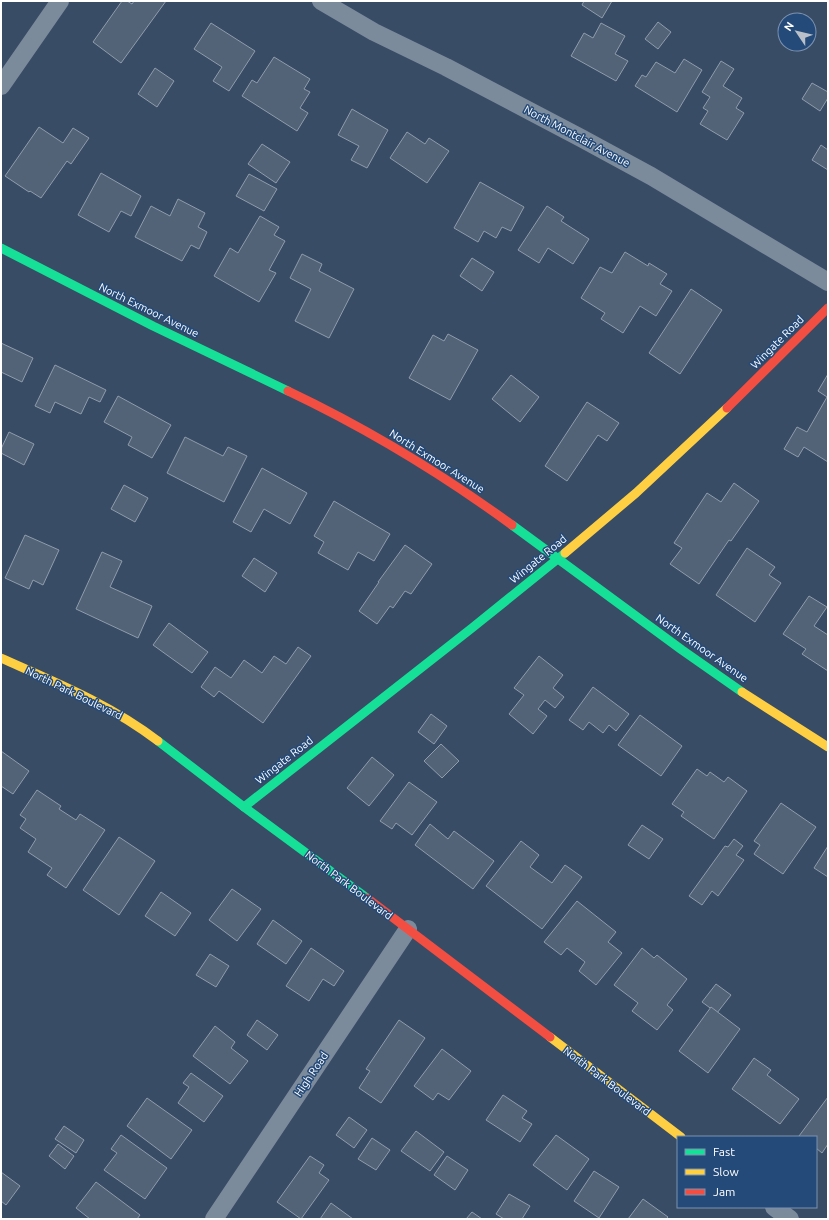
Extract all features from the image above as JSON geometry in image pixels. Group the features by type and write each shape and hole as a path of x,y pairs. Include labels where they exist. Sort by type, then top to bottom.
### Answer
{"street":[{"path":"1,86 60,1"},
{"name":"North Montclair Avenue","path":"321,1 374,32 453,70 644,172 828,282"},
{"name":"North Exmoor Avenue","path":"1,248 153,326 297,395 366,431 442,477 494,512 739,690 828,747"},
{"name":"Wingate Road","path":"244,807 507,600 608,517 707,429 828,308"},
{"name":"North Park Boulevard","path":"1,658 71,689 114,711 145,731 680,1136"},
{"name":"High Road","path":"214,1219 408,929"},
{"path":"775,1208 790,1219"}],"building":[{"path":"122,1 127,1 132,4 134,1 166,1 121,63 93,42"},
{"path":"584,1 612,1 602,18 582,5"},
{"path":"658,22 671,32 658,49 645,39"},
{"path":"211,23 255,51 229,91 213,81 222,67 194,49"},
{"path":"601,23 625,36 615,54 628,61 616,81 571,56 584,33 593,38"},
{"path":"274,57 310,79 304,89 310,92 300,108 308,113 297,131 242,96 252,80 257,83"},
{"path":"684,59 702,70 677,112 635,86 642,75 646,77 656,62 675,73"},
{"path":"721,61 734,69 723,86 742,98 736,108 744,113 727,140 700,124 708,111 703,108 710,97 702,92"},
{"path":"155,68 174,81 157,107 138,94"},
{"path":"812,83 828,92 828,98 820,111 802,99"},
{"path":"352,109 388,130 367,168 351,160 359,146 338,135"},
{"path":"39,127 63,143 73,128 89,138 71,164 67,161 41,198 5,176"},
{"path":"407,132 425,144 429,138 449,151 427,183 390,158"},
{"path":"262,144 290,162 276,183 248,164"},
{"path":"821,145 828,150 828,170 812,160"},
{"path":"101,173 141,196 131,216 121,211 109,232 78,215"},
{"path":"249,174 277,189 264,211 236,196"},
{"path":"480,182 524,207 511,231 502,227 496,238 484,231 478,242 454,228"},
{"path":"178,199 205,213 198,227 207,232 199,249 191,245 182,261 135,237 151,206 170,216"},
{"path":"547,206 564,217 561,221 589,239 573,264 548,248 539,263 518,250"},
{"path":"260,216 279,227 274,235 285,241 269,270 276,273 259,302 214,276 230,248 238,253"},
{"path":"625,252 648,266 649,263 667,274 660,284 672,291 656,316 640,306 623,333 601,319 605,313 581,298 600,267 612,273"},
{"path":"302,254 322,264 319,271 354,289 329,338 295,321 311,289 290,278"},
{"path":"472,258 494,272 482,291 460,276"},
{"path":"691,289 722,310 680,374 649,353"},
{"path":"448,334 478,350 450,400 409,378 433,335 444,341"},
{"path":"1,343 33,358 22,382 1,372"},
{"path":"55,365 106,390 100,402 89,397 81,414 55,402 50,413 35,406"},
{"path":"828,374 828,462 804,447 798,457 784,449 797,427 807,432 827,397 818,391"},
{"path":"511,375 539,397 520,422 492,399"},
{"path":"118,396 171,425 152,458 128,445 132,437 104,422"},
{"path":"587,402 619,423 607,441 598,435 567,481 545,466"},
{"path":"9,432 34,444 24,465 1,453 1,449"},
{"path":"185,437 223,456 228,447 247,456 224,502 167,473"},
{"path":"262,468 307,493 290,524 264,509 251,532 233,522"},
{"path":"734,483 759,501 731,541 729,540 699,584 670,564 682,548 674,543 707,493 721,502"},
{"path":"124,485 148,498 135,522 111,509"},
{"path":"334,501 390,534 374,561 358,552 348,570 318,553 324,542 314,536"},
{"path":"25,535 59,550 43,585 33,580 29,589 5,578"},
{"path":"405,545 432,564 411,594 405,591 393,608 390,606 377,624 359,611"},
{"path":"747,548 775,567 769,575 781,583 755,622 716,595"},
{"path":"102,552 122,561 110,587 152,606 138,638 76,609"},
{"path":"254,558 277,573 265,592 242,576"},
{"path":"809,596 827,607 814,626 828,635 828,671 802,654 806,649 783,634"},
{"path":"169,623 208,652 192,673 153,645"},
{"path":"298,647 311,656 263,723 219,691 214,697 201,687 215,667 231,678 244,660 262,673 274,656 286,664"},
{"path":"539,656 563,675 553,688 564,697 555,708 545,700 538,709 547,716 533,734 509,714 524,695 514,688"},
{"path":"593,687 629,714 616,731 609,725 603,733 589,722 583,730 569,720"},
{"path":"431,714 447,726 434,744 418,732"},
{"path":"640,715 682,746 661,776 618,745"},
{"path":"441,744 459,761 442,778 424,761"},
{"path":"1,751 29,771 13,794 1,786"},
{"path":"372,757 394,775 369,806 347,788"},
{"path":"697,769 707,776 710,772 724,782 728,777 747,791 714,839 681,816 684,812 672,804"},
{"path":"409,782 437,802 412,835 396,823 392,829 380,821"},
{"path":"37,790 61,806 59,809 76,820 80,814 105,830 66,888 47,875 52,868 28,852 36,839 20,828 26,819 20,815"},
{"path":"781,803 816,827 783,874 754,854 760,845 754,841"},
{"path":"430,824 448,839 454,831 494,861 473,889 415,845"},
{"path":"642,825 663,839 649,859 628,845"},
{"path":"119,837 155,861 119,915 83,890"},
{"path":"734,839 743,846 736,855 744,860 718,896 712,891 702,905 689,896 725,846 728,847"},
{"path":"521,841 539,855 530,867 552,883 565,865 582,877 542,929 486,886"},
{"path":"828,846 828,877 814,868"},
{"path":"232,889 261,909 237,941 209,920"},
{"path":"161,892 191,913 175,936 145,916"},
{"path":"577,901 616,932 608,942 622,953 596,985 579,971 585,962 567,948 561,955 544,942"},
{"path":"273,920 302,941 286,964 257,944"},
{"path":"311,948 344,971 334,986 323,979 309,1001 286,986"},
{"path":"642,948 654,958 657,955 687,979 667,1005 673,1010 657,1030 632,1011 638,1003 614,985"},
{"path":"210,954 229,966 216,987 196,975"},
{"path":"716,984 731,995 717,1013 702,1002"},
{"path":"711,1007 740,1029 708,1073 679,1051"},
{"path":"257,1020 278,1035 267,1050 247,1035"},
{"path":"399,1020 425,1038 381,1103 359,1088 370,1071 366,1069"},
{"path":"215,1026 235,1042 231,1048 248,1061 230,1084 193,1056"},
{"path":"442,1049 471,1071 449,1100 438,1093 433,1100 414,1086"},
{"path":"754,1058 771,1070 767,1075 799,1099 780,1124 732,1089"},
{"path":"191,1073 223,1096 204,1122 178,1103 189,1087 183,1083"},
{"path":"503,1095 527,1111 522,1118 532,1124 520,1142 486,1120"},
{"path":"828,1097 828,1144 822,1153 817,1149 817,1136 799,1136"},
{"path":"147,1098 192,1130 171,1159 127,1126"},
{"path":"349,1117 367,1130 354,1148 336,1135"},
{"path":"64,1126 84,1140 76,1153 55,1139"},
{"path":"416,1131 444,1152 430,1171 401,1151"},
{"path":"121,1135 167,1168 145,1199 104,1170 117,1153 111,1149"},
{"path":"556,1135 589,1159 567,1190 533,1165"},
{"path":"372,1138 390,1150 376,1170 358,1159"},
{"path":"58,1144 74,1156 65,1169 49,1156"},
{"path":"310,1156 324,1165 319,1173 329,1180 301,1219 277,1202"},
{"path":"447,1156 468,1170 455,1190 434,1175"},
{"path":"594,1171 619,1187 599,1218 574,1201"},
{"path":"1,1172 20,1186 6,1205 1,1201"},
{"path":"96,1182 140,1215 137,1219 90,1219 76,1208"},
{"path":"509,1194 530,1206 522,1219 504,1219 496,1214"},
{"path":"643,1199 668,1217 666,1219 628,1219"},
{"path":"331,1203 353,1219 320,1219"},
{"path":"472,1212 482,1219 466,1219"}],"traffic: fast":[{"path":"1,248 153,326 288,391"},
{"path":"512,525 682,650 742,692"},
{"path":"244,807 565,553"},
{"path":"158,741 367,898"}],"traffic: slow":[{"path":"565,553 636,493 727,408"},
{"path":"1,658 62,685 101,705 121,716 158,741"},
{"path":"742,692 828,747"},
{"path":"550,1037 680,1136"}],"traffic: jam":[{"path":"727,408 828,308"},
{"path":"288,391 375,436 431,470 512,525"},
{"path":"367,898 550,1037"}]}
